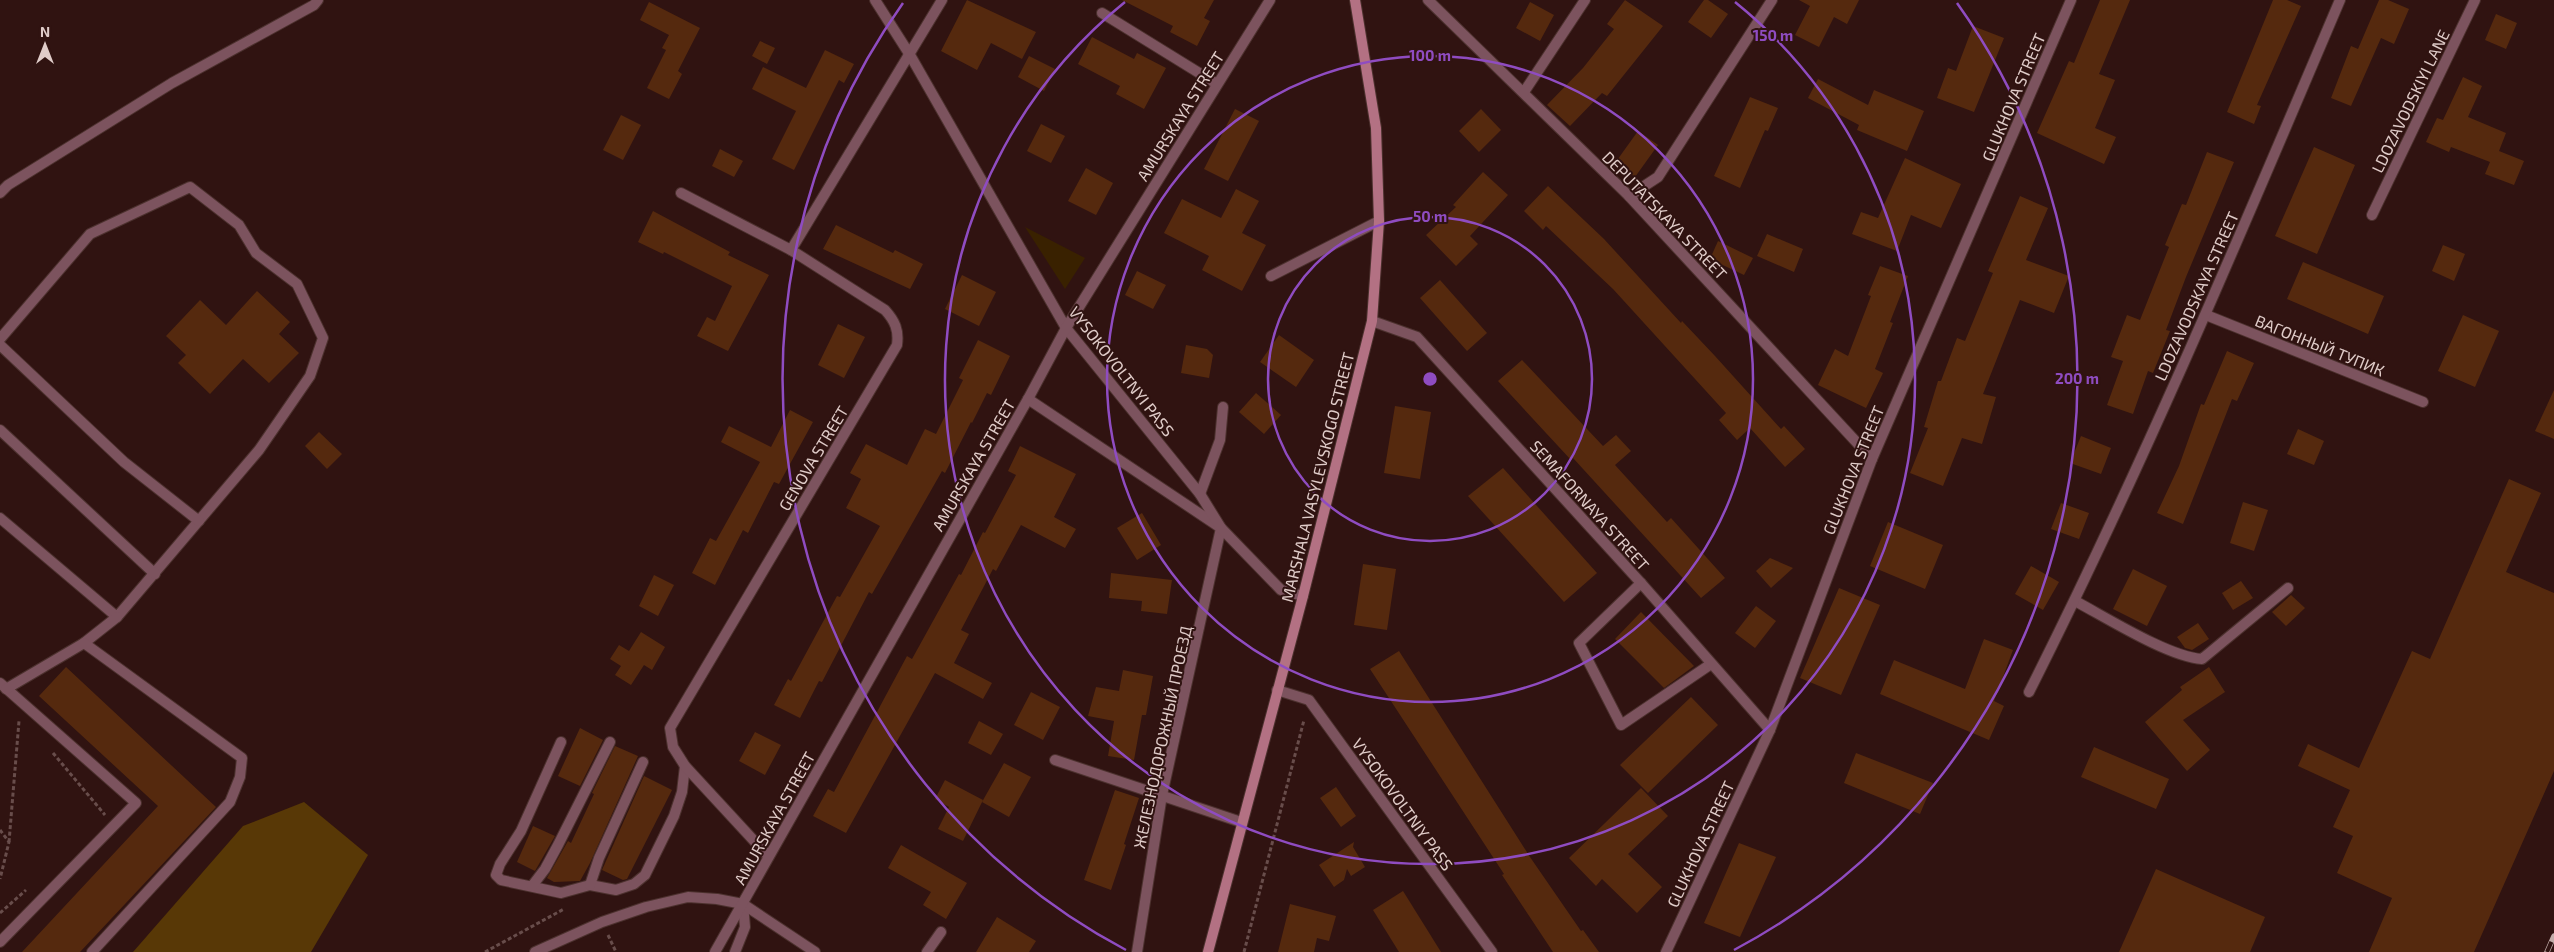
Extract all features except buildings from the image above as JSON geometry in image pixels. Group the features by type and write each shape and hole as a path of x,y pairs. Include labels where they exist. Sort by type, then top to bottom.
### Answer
{"main road":[{"name":"MARSHALA VASYLEVSKOGO STREET","path":"1208,952 1241,822 1303,596 1372,321 1379,221 1375,121 1355,0"}],"street":[{"path":"0,193 8,185 164,88 314,5 318,0"},
{"name":"VYSOKOVOLTNYI PASS","path":"875,0 910,55 1066,328 1200,494 1221,528 1281,590 1303,596"},
{"path":"791,250 942,0"},
{"name":"AMURSKAYA STREET","path":"715,952 1028,399 1066,328 1270,0"},
{"name":"DEPUTATSKAYA STREET","path":"1428,0 1629,196 1872,459"},
{"path":"1524,92 1585,0"},
{"path":"1629,196 1658,177 1772,0"},
{"name":"GLUKHOVA STREET","path":"1666,952 1770,730 1872,459 2072,0"},
{"name":"LDOZAVODSKAYA STREET","path":"2029,692 2075,601 2206,315 2340,0"},
{"name":"LDOZAVODSKIYI LANE","path":"2372,215 2475,0"},
{"path":"1102,13 1217,84"},
{"path":"0,339 90,234 190,187 238,225 256,253 297,284 323,338 310,376 260,450 117,617 84,643 3,686 136,803 0,942"},
{"name":"GENOVA STREET","path":"681,193 791,250 885,310 896,326 897,345 695,687 675,715 670,728 673,746 685,766"},
{"path":"1272,276 1379,221"},
{"name":"ВАГОННЫЙ ТУПИК","path":"2206,315 2423,402"},
{"name":"SEMAFORNAYA STREET","path":"1372,321 1417,337 1641,583 1770,730"},
{"path":"0,345 124,462 199,521"},
{"path":"1028,399 1221,528"},
{"path":"1200,494 1220,440 1223,407"},
{"path":"0,430 154,574"},
{"path":"0,518 117,617"},
{"name":"ЖЕЛЕЗНОДОРОЖНЫЙ ПРОЕЗД","path":"1137,952 1162,795 1221,528"},
{"path":"1641,583 1579,643 1621,725 1711,664"},
{"path":"2075,601 2172,651 2191,658 2202,659 2288,588"},
{"path":"84,643 242,758 240,778 230,802 92,952"},
{"path":"1277,690 1309,700"},
{"name":"VYSOKOVOLTNIY PASS","path":"1309,700 1492,952"},
{"path":"561,742 521,831 500,864 496,875 501,880 561,892 590,885 616,890 634,884 645,875 674,816 682,792 685,766"},
{"path":"532,886 554,853 610,742"},
{"path":"1055,760 1241,822"},
{"path":"590,885 599,858 643,762"},
{"path":"685,766 768,856"},
{"path":"536,952 602,922 646,906 688,897 717,899 743,904 815,952"},
{"path":"735,952 745,927 743,904"},
{"path":"927,952 941,932"}],"path":[{"path":"1244,952 1309,700"},
{"path":"0,879 9,842 19,713"},
{"path":"51,751 108,819"},
{"path":"0,830 9,842"},
{"path":"0,913 29,888"}],"shaded area":[{"path":"1025,227 1085,258 1065,289"},
{"path":"304,802 368,855 311,952 133,952 243,826"}],"railway":[{"path":"2547,952 2554,936"}]}
